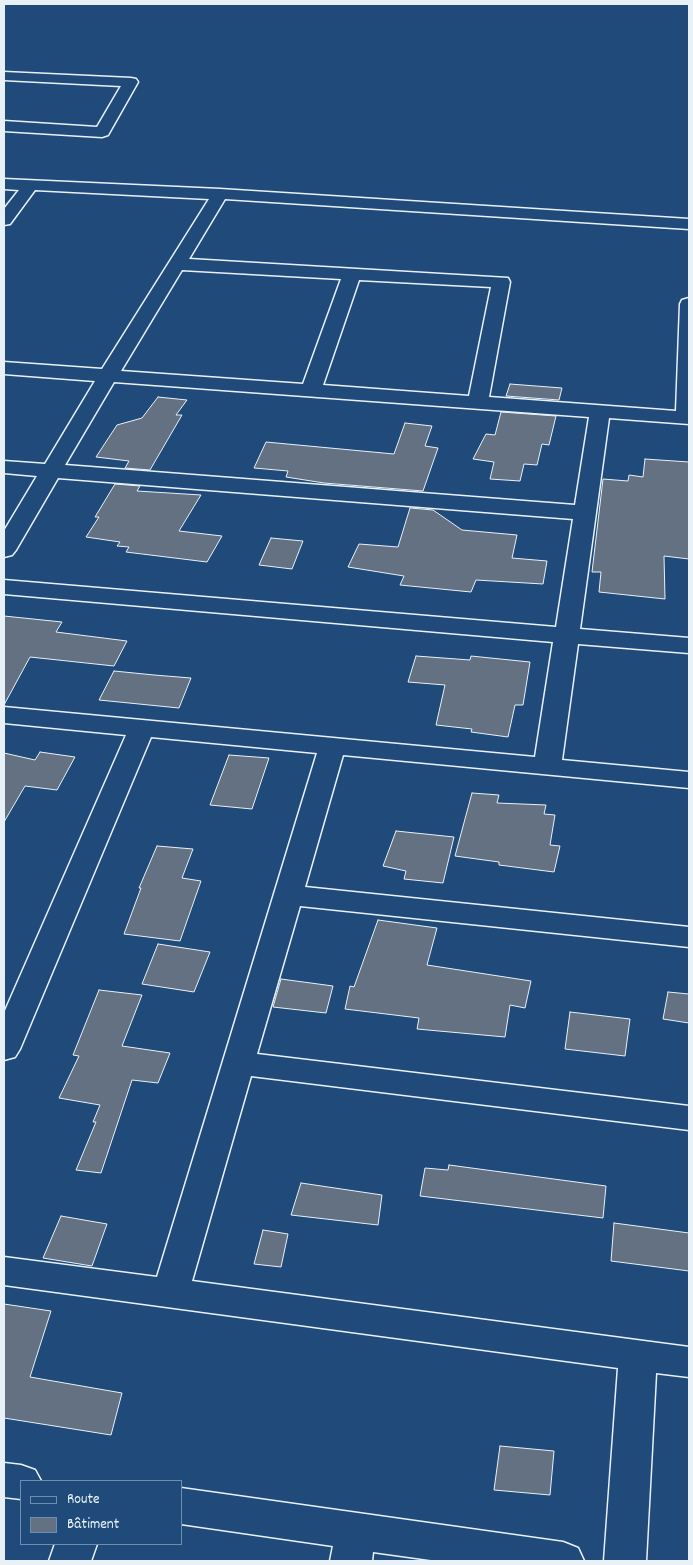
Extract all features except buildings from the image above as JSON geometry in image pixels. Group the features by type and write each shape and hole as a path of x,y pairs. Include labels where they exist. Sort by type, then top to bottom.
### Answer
{"street":[{"path":"4,76 131,82 102,132 4,126"},
{"path":"4,184 220,194 689,224"},
{"path":"4,220 31,185"},
{"path":"4,550 220,194"},
{"path":"177,264 501,282 478,403"},
{"path":"311,391 352,274"},
{"path":"4,368 688,418 689,304"},
{"path":"548,767 600,412"},
{"path":"4,467 585,513"},
{"path":"4,586 689,646"},
{"path":"4,715 689,780"},
{"path":"4,1049 142,728"},
{"path":"170,1293 332,746"},
{"path":"288,895 689,938"},
{"path":"238,1063 689,1118"},
{"path":"4,1271 689,1362"},
{"path":"625,1561 638,1355"},
{"path":"4,1480 20,1482"},
{"path":"182,1506 354,1546 563,1561"},
{"path":"70,1561 76,1545"}]}
